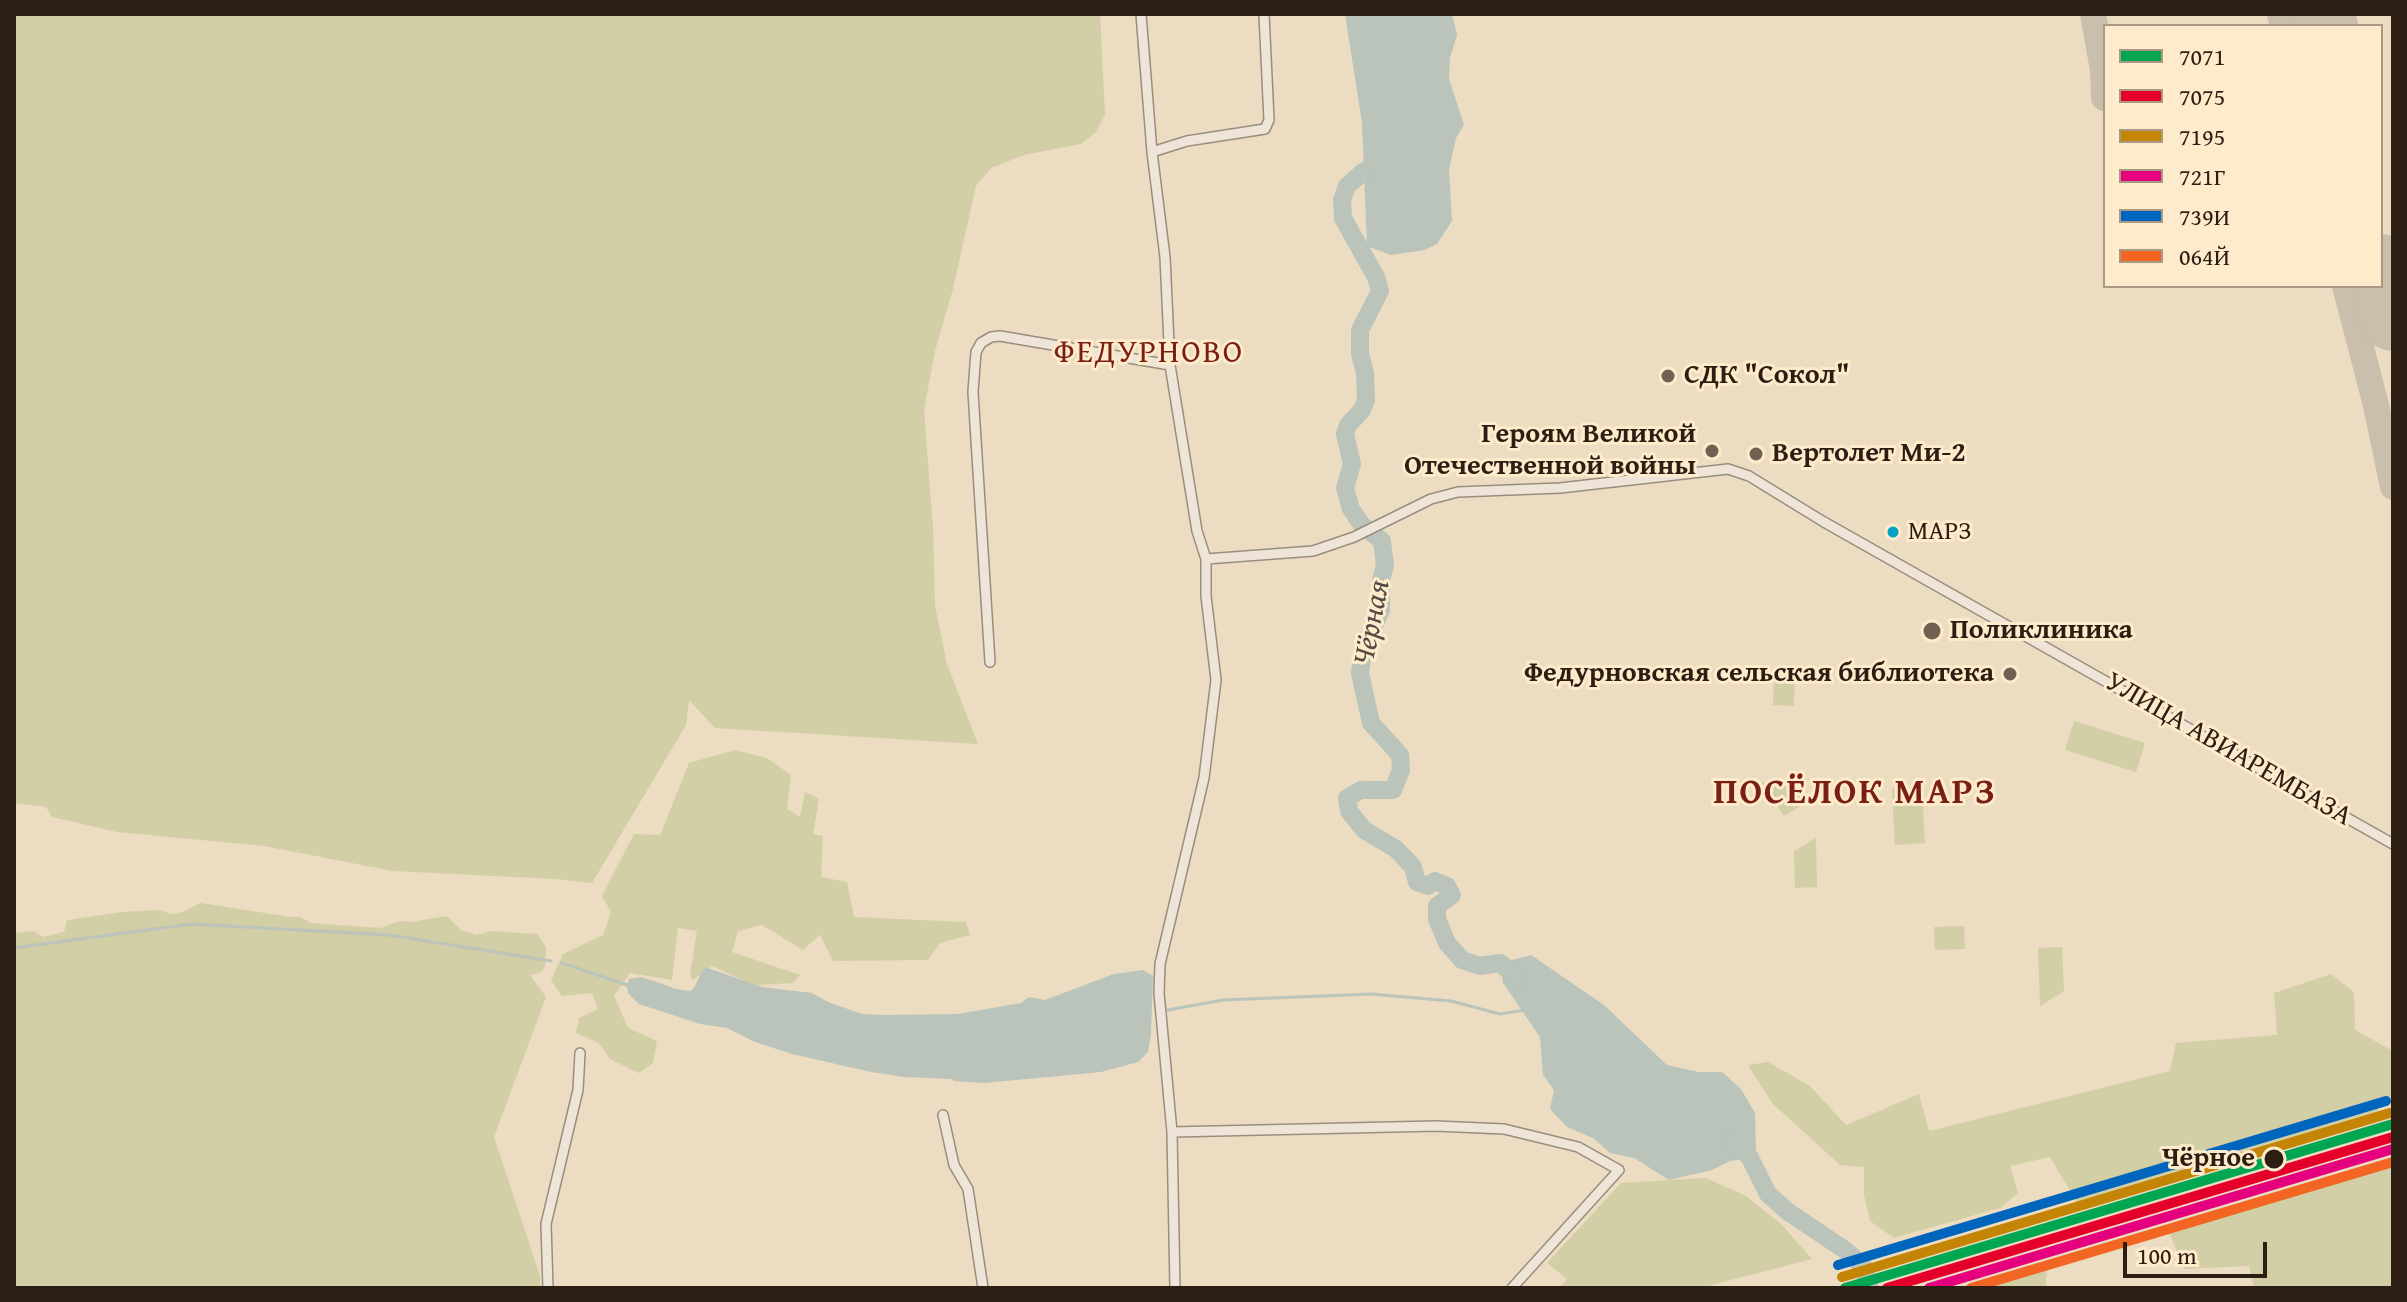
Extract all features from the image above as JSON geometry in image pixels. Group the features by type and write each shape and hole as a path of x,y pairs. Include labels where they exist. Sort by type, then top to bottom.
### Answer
{"street":[{"path":"1141,14 1152,152 1165,257 1170,365 1197,531 1206,559 1216,695 1204,778 1160,964 1159,993 1172,1132 1175,1288"},
{"path":"1152,152 1187,141 1265,129 1269,120 1264,14"},
{"path":"990,662 973,392 976,352 981,343 1000,336 1170,365"},
{"name":"УЛИЦА АВИАРЕМБАЗА","path":"1206,559 1313,551 1354,537 1416,505 1458,492 1560,488 1728,469 1749,476 1824,522 2393,844"},
{"path":"548,1288 546,1224 578,1090 580,1053"},
{"path":"943,1115 954,1165 968,1189 983,1288"},
{"path":"1172,1132 1436,1126 1504,1129 1578,1147 1619,1170 1512,1288"}],"shaded area":[{"path":"14,14 1100,14 1105,115 1096,132 1081,144 1024,155 991,168 976,186 953,289 935,351 924,410 935,606 947,664 978,744 715,728 689,700 686,725 592,883 393,871 264,846 117,832 52,817 46,807 14,803"},
{"path":"1345,14 1452,14 1457,35 1450,58 1449,79 1464,125 1456,138 1449,170 1452,221 1437,244 1425,250 1391,255 1367,246 1362,123"},
{"path":"1774,675 1795,676 1794,706 1773,705"},
{"path":"2074,721 2145,743 2136,772 2065,750"},
{"path":"735,750 767,758 791,775 787,809 800,817 805,792 819,799 813,834 823,836 821,877 847,882 854,917 966,922 970,935 940,943 928,960 833,961 820,935 803,950 762,925 738,931 732,952 800,975 793,983 754,985 712,966 693,980 690,975 697,931 678,928 672,980 630,973 614,996 628,1028 657,1041 653,1063 639,1073 610,1059 599,1043 576,1033 579,1018 598,1009 592,993 562,996 551,980 563,954 603,935 611,912 602,896 634,834 660,835 689,763"},
{"path":"1761,782 1798,788 1808,801 1784,816"},
{"path":"1922,788 1925,843 1895,845 1892,789"},
{"path":"1816,838 1817,887 1795,888 1794,851"},
{"path":"201,903 300,917 311,923 381,928 400,921 447,916 461,930 476,935 492,931 537,934 546,947 545,966 542,972 530,975 546,997 494,1137 540,1276 540,1288 14,1288 14,933 34,931 43,937 64,932 67,920 122,912 159,910 171,914"},
{"path":"1964,926 1965,949 1935,950 1934,927"},
{"path":"2062,947 2064,991 2040,1006 2038,948"},
{"path":"1531,955 1604,1005 1667,1065 1699,1072 1722,1072 1741,1089 1755,1113 1756,1150 1744,1159 1669,1180 1634,1158 1610,1153 1593,1138 1567,1127 1550,1109 1554,1090 1543,1075 1540,1037 1503,983 1500,963"},
{"path":"708,968 762,987 812,993 862,1014 881,1015 958,1014 1021,1003 1029,997 1045,1000 1114,974 1143,970 1153,976 1148,1052 1138,1062 1101,1072 984,1083 904,1077 792,1054 755,1042 727,1028 700,1024 639,1004 628,993 629,979 642,977 690,991 703,969"},
{"path":"2331,974 2354,992 2355,1030 2393,1051 2393,1098 2377,1106 2380,1118 2081,1209 2050,1157 2010,1166 2018,1193 2000,1208 1894,1238 1870,1221 1864,1195 1864,1167 1840,1165 1772,1103 1748,1065 1768,1062 1810,1086 1846,1125 1919,1094 1929,1131 2170,1071 2176,1043 2277,1035 2274,993"},
{"path":"2393,1164 2393,1288 2254,1288 2249,1266 2184,1269 2167,1227"},
{"path":"1706,1178 1746,1196 1782,1225 1812,1259 1700,1288 1559,1288 1567,1279 1547,1263 1621,1183"},
{"path":"2047,1264 2046,1288 1964,1288"}],"waterway":[{"name":"Чёрная","path":"1364,171 1347,186 1342,200 1343,218 1376,277 1380,291 1360,330 1366,400 1345,434 1352,464 1345,488 1351,509 1362,525 1382,541 1385,566 1381,580 1381,610 1363,650 1360,673 1371,723 1400,755 1401,770 1393,790 1361,790 1347,798 1349,811 1364,830 1396,849 1413,867 1417,882 1428,886 1435,881 1447,886 1452,895 1437,906 1437,919 1447,943 1462,960 1480,966 1500,963 1519,979"},
{"path":"14,948 191,924 389,935 551,961"},
{"path":"562,963 627,985"},
{"path":"1168,1010 1223,1000 1371,994 1451,1001 1500,1014 1525,1010"},
{"name":"Чёрная","path":"1729,1141 1749,1156 1768,1194 1863,1266 1870,1288"}],"taxiway":[{"path":"2093,14 2103,70"},
{"path":"2280,14 2282,24"},
{"path":"2346,288 2376,405 2393,487"}],"runway":[{"path":"2322,14 2324,24"},
{"path":"2383,276 2393,318"}],"transit line":[{"name":"739И","path":"1838,1265 2386,1101"},
{"name":"7195","path":"1842,1277 2390,1113"},
{"name":"7071","path":"1845,1288 2393,1124"},
{"name":"7075","path":"1887,1288 2393,1137"},
{"name":"721Г","path":"1929,1288 2393,1149"},
{"name":"064Й","path":"1971,1288 2393,1162"}],"place":[{"name":"СДК \"Сокол\"","path":"1668,376"},
{"name":"Героям Великой Отечественной войны","path":"1712,451"},
{"name":"Вертолет Ми-2","path":"1756,454"},
{"name":"МАРЗ","path":"1893,532"},
{"name":"Поликлиника","path":"1932,631"},
{"name":"Федурновская сельская библиотека","path":"2010,674"},
{"name":"Чёрное","path":"2274,1159"}],"district":[{"name":"ФЕДУРНОВО","path":"1149,354"},
{"name":"ПОСЁЛОК МАРЗ","path":"1855,794"}]}
